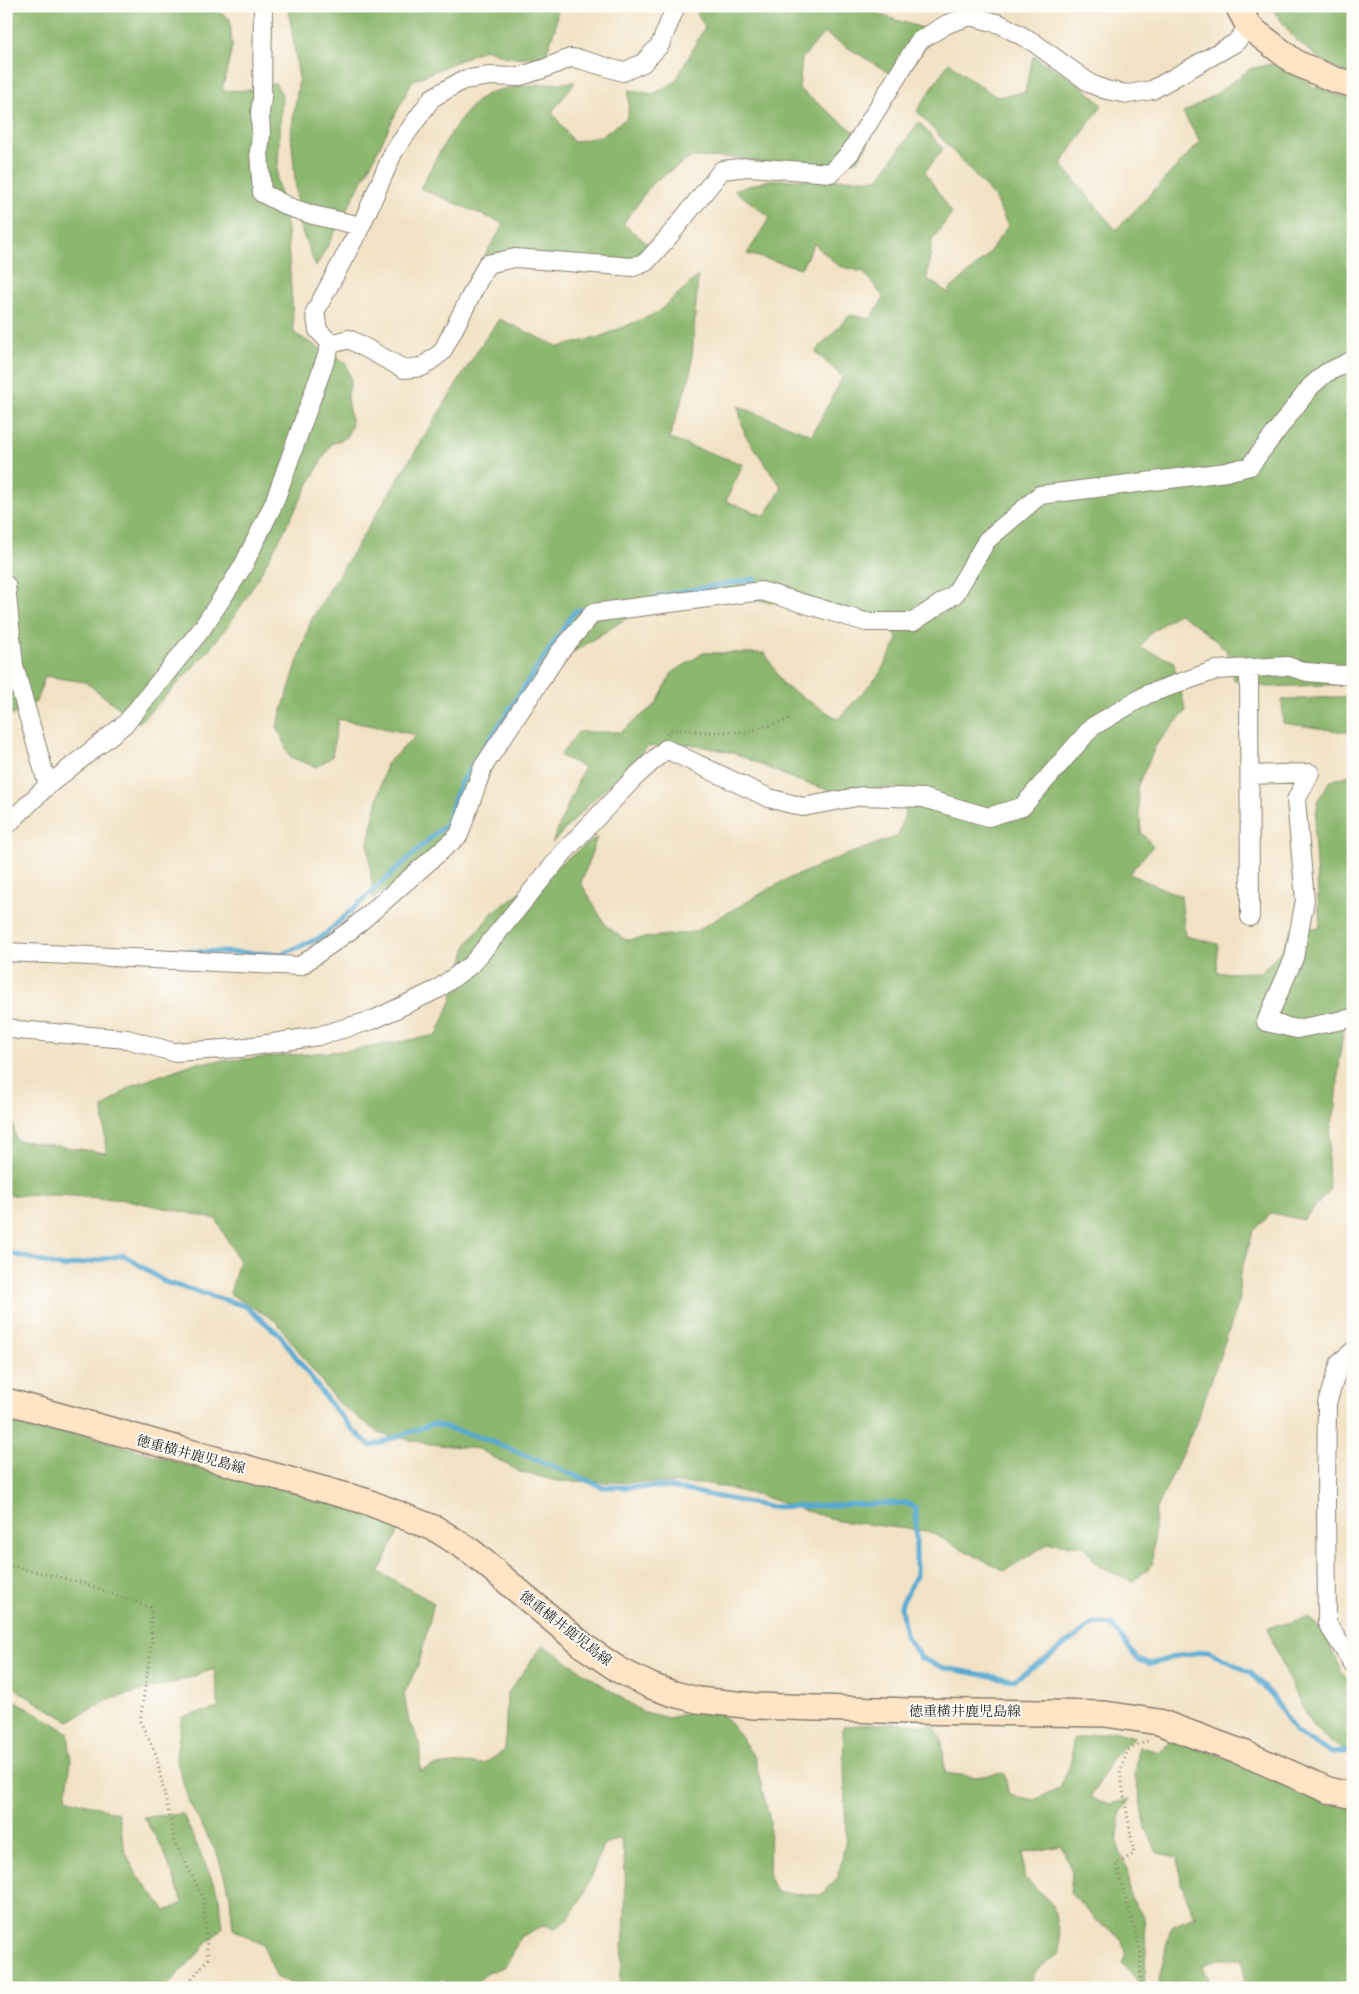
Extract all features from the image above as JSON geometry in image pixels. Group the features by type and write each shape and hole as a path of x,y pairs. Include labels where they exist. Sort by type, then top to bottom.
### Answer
{"main road":[{"path":"1243,17 1296,63 1335,80 1353,84"},
{"name":"徳重横井鹿児島線","path":"6,1402 365,1501 436,1529 472,1552 585,1647 619,1670 651,1686 674,1694 698,1700 755,1706 1105,1714 1159,1722 1246,1754 1328,1790 1353,1796"}],"street":[{"path":"263,6 261,135 259,152 262,192 297,210 361,226"},
{"path":"331,344 318,330 315,312 361,226 394,151 432,98 463,80 490,76 518,77 543,70 570,58 623,72 643,63 660,44 676,6"},
{"path":"331,344 349,339 404,369 422,367 442,352 487,264 515,258 633,267 646,262 722,170 748,167 831,173 850,153 919,41 947,24 971,16 1000,24 1033,42 1091,84 1106,90 1128,94 1152,90 1235,43 1243,17"},
{"path":"6,826 48,786 126,723 200,630 242,568 274,503 331,344"},
{"path":"6,952 300,966 352,929 459,835 483,767 558,654 593,613 694,598 762,591 866,622 913,622 955,594 987,540 1040,495 1226,472 1250,466 1311,386 1326,373 1353,360"},
{"path":"6,587 14,666 48,786"},
{"path":"6,1027 18,1030 127,1039 173,1052 240,1048 318,1036 373,1020 438,990 472,964 564,852 634,777 666,749 769,798 804,807 862,796 923,798 988,817 1022,807 1092,727 1148,694 1216,670 1286,666 1307,672 1341,675 1353,674"},
{"path":"1249,668 1250,917"},
{"path":"1250,775 1310,773 1296,800 1305,900 1294,958 1266,1022 1297,1029 1353,1018"},
{"path":"1353,1351 1340,1362 1327,1403 1326,1516 1327,1623 1353,1664"}],"path":[{"path":"666,735 673,729 706,732 746,732 791,719"},
{"path":"6,1568 17,1567 79,1582 150,1607 152,1642 140,1720 156,1754 175,1843 203,1898 208,1959 184,1988"},
{"path":"1140,1988 1141,1953 1116,1864 1134,1854 1120,1771 1128,1750 1177,1729"}],"green space":[{"path":"6,6 210,6 230,19 232,47 222,91 253,90 275,83 282,94 277,181 287,229 294,333 346,364 351,380 347,399 352,425 346,438 331,444 269,558 229,624 197,663 139,723 85,682 45,676 36,702 6,719 6,129 15,126 6,78"},
{"path":"288,6 558,6 555,28 545,58 506,57 485,49 412,81 365,176 316,267 299,224 291,133 299,79"},
{"path":"693,6 866,6 883,16 936,32 901,80 824,33 802,59 799,89 869,143 858,160 832,168 805,170 740,158 692,157 653,182 623,224 659,253 644,272 508,264 469,281 504,224 420,188 441,149 460,120 481,98 492,92 523,86 575,82 552,112 573,142 602,136 628,117 629,90 653,94 675,82 705,27"},
{"path":"1270,6 1353,6 1353,76 1323,62 1294,38"},
{"path":"1033,56 1080,84 1102,105 1061,164 1116,230 1200,142 1183,113 1216,94 1250,69 1280,62 1313,86 1353,100 1353,684 1267,687 1234,680 1226,650 1202,629 1179,613 1151,632 1140,648 1173,661 1186,711 1156,745 1137,787 1141,832 1153,846 1129,874 1181,896 1185,936 1218,944 1217,973 1262,972 1281,950 1292,928 1320,928 1314,833 1318,800 1330,781 1353,774 1353,1017 1345,1020 1340,1054 1336,1106 1331,1127 1328,1158 1329,1191 1303,1220 1272,1213 1253,1232 1239,1278 1240,1299 1196,1423 1155,1513 1152,1565 1133,1582 1098,1566 1084,1546 1049,1543 1005,1571 927,1531 838,1521 761,1496 710,1484 557,1481 520,1472 479,1449 430,1444 380,1434 337,1402 276,1321 230,1294 239,1261 216,1219 127,1200 58,1195 6,1195 6,1082 16,1140 106,1153 103,1108 131,1086 195,1063 354,1050 437,1035 451,1001 468,943 493,912 597,837 581,883 606,926 626,940 694,932 785,880 898,836 906,810 896,787 835,792 796,780 734,753 690,744 648,747 552,843 584,767 560,756 578,732 621,732 656,704 672,673 703,653 765,653 783,685 838,719 878,676 898,640 886,620 843,611 698,593 635,613 567,656 505,740 475,803 426,868 373,898 368,842 386,764 417,735 338,719 332,757 316,767 290,757 277,726 311,620 479,348 499,319 559,347 599,337 657,313 698,276 691,372 669,439 743,464 726,501 765,516 782,488 745,435 738,406 812,435 843,377 815,352 850,315 870,319 884,298 864,272 839,266 814,244 801,268 747,254 770,217 734,190 770,180 878,179 919,122 943,149 925,172 952,213 932,240 927,279 947,292 985,258 1008,226 994,197 917,111 949,62 971,80 997,97 1025,92"},
{"path":"1353,696 1353,733 1283,723 1282,700"},
{"path":"6,1411 193,1467 220,1471 365,1512 399,1530 379,1572 434,1603 419,1663 404,1694 409,1722 420,1743 420,1771 434,1766 463,1763 484,1764 505,1750 507,1694 543,1645 641,1711 668,1718 699,1711 719,1710 741,1737 755,1759 770,1821 769,1877 776,1892 821,1895 838,1877 846,1839 843,1726 894,1723 934,1726 942,1741 945,1773 975,1777 1004,1773 1009,1795 1035,1800 1060,1787 1071,1763 1073,1739 1114,1731 1134,1737 1110,1760 1090,1798 1111,1804 1130,1799 1121,1812 1117,1843 1127,1869 1130,1896 1144,1918 1146,1951 1144,1988 1122,1963 1126,1952 1121,1938 1096,1920 1070,1892 1072,1873 1062,1846 1023,1853 1024,1877 1053,1905 1060,1940 1060,1953 1036,1970 1028,1988 620,1988 625,1893 624,1855 621,1838 603,1845 584,1894 568,1919 555,1929 545,1925 520,1937 506,1966 485,1974 470,1988 454,1988 442,1979 434,1988 311,1988 277,1978 263,1945 233,1929 230,1896 218,1856 189,1802 176,1759 182,1717 219,1708 214,1669 180,1681 111,1699 69,1721 21,1693 6,1679"},
{"path":"1308,1618 1323,1632 1342,1671 1353,1682 1353,1754 1335,1745 1311,1724 1267,1628"},
{"path":"13,1699 68,1732 71,1761 66,1798 118,1813 125,1851 137,1875 166,1911 183,1903 164,1851 143,1817 183,1814 219,1895 223,1927 165,1988 6,1988 6,1713"},
{"path":"1171,1738 1353,1804 1353,1988 1245,1988 1243,1959 1217,1959 1202,1966 1214,1988 1157,1988 1171,1926 1195,1917 1181,1883 1178,1857 1158,1853 1146,1828 1135,1776 1139,1747 1161,1752"}],"waterway":[{"path":"657,596 755,579"},
{"path":"124,949 282,954 322,937 446,824 460,784 575,611 592,608"},
{"path":"6,965 13,956"},
{"path":"6,1252 63,1267 124,1255 165,1282 245,1306 280,1335 328,1401 353,1430 371,1446 433,1424 483,1438 603,1487 669,1487 770,1507 906,1503 916,1508 916,1576 901,1605 905,1635 921,1658 944,1668 1014,1680 1094,1623 1112,1625 1138,1660 1151,1664 1181,1655 1208,1651 1251,1673 1274,1698 1296,1733 1331,1753 1353,1751"}]}
